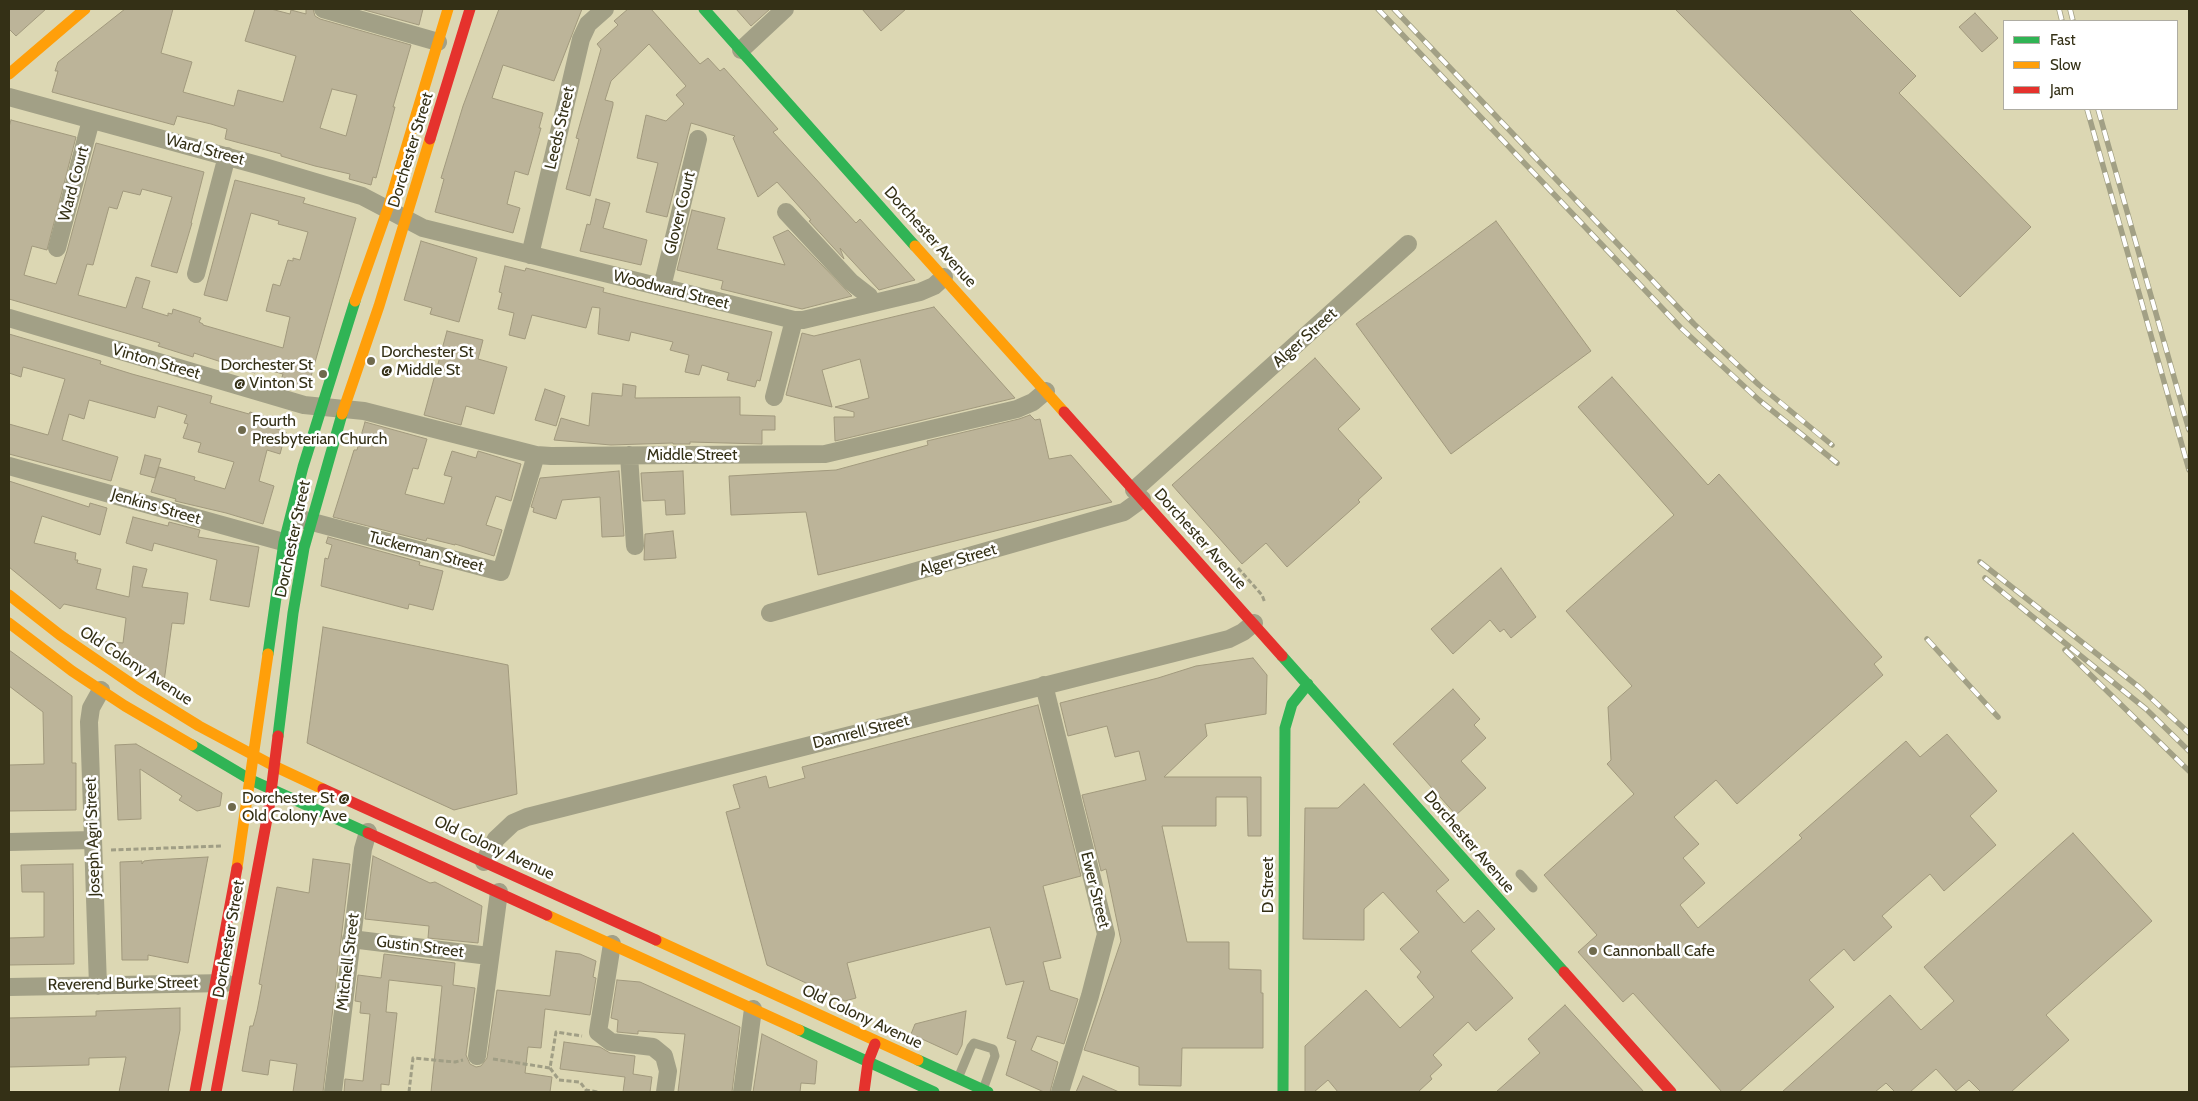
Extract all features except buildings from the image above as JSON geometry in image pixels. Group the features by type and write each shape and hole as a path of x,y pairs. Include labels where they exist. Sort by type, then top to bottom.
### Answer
{"main road":[{"path":"9,74 65,15 85,9"},
{"name":"Dorchester Street","path":"216,1092 271,790 304,548 352,310 397,213 438,42 448,9"},
{"name":"Dorchester Street","path":"195,1092 251,780 268,648 284,542 290,516 333,408 397,213 470,9"},
{"name":"Dorchester Avenue","path":"704,9 1671,1092"},
{"name":"Old Colony Avenue","path":"9,595 60,635 132,685 199,726 274,766 985,1091"},
{"path":"9,623 100,690 151,723 251,780 934,1092"},
{"path":"268,648 289,650"},
{"name":"D Street","path":"1283,1092 1285,728 1292,704 1308,684"},
{"path":"864,1092 868,1062 876,1042"}],"street":[{"path":"323,9 438,42"},
{"name":"Leeds Street","path":"530,255 581,39 588,24 605,9"},
{"path":"741,50 785,9"},
{"name":"Ward Street","path":"9,96 228,156 362,196 397,213"},
{"name":"Ward Court","path":"57,248 91,120"},
{"name":"Glover Court","path":"662,287 698,139"},
{"path":"196,274 228,156"},
{"path":"786,212 852,282 869,296 872,303"},
{"name":"Woodward Street","path":"397,213 423,228 794,320 808,319 925,291 944,277"},
{"name":"Alger Street","path":"770,613 1124,512 1138,494 1408,244"},
{"name":"Vinton Street","path":"9,318 304,405 333,408"},
{"path":"774,398 794,320"},
{"name":"Middle Street","path":"333,408 364,410 536,454 551,456 825,454 1017,409 1033,402 1046,391"},
{"name":"Tuckerman Street","path":"290,516 501,572 536,454"},
{"path":"629,455 635,546"},
{"name":"Jenkins Street","path":"9,466 304,548"},
{"name":"Damrell Street","path":"484,862 496,839 513,823 527,817 1229,639 1254,623"},
{"name":"Ewer Street","path":"1044,685 1106,934 1090,996 1060,1092"},
{"name":"Joseph Agri Street","path":"98,986 89,722 91,708 100,690"},
{"name":"Mitchell Street","path":"332,1092 362,850 368,832"},
{"path":"9,842 92,845"},
{"path":"477,1056 499,892"},
{"name":"Gustin Street","path":"351,938 489,956"},
{"path":"612,944 605,1037 653,1047 664,1056 668,1071 665,1092"},
{"name":"Reverend Burke Street","path":"9,987 216,982 237,984"},
{"path":"742,1092 753,1009"}],"lane":[{"path":"1520,874 1533,888"},
{"path":"958,1079 970,1047 974,1043 993,1049 995,1056 985,1091"}],"path":[{"path":"1238,568 1262,595 1268,611"},
{"path":"92,845 222,846"},
{"path":"550,1068 556,1032 589,1037 605,1037"},
{"path":"409,1092 413,1058 455,1062 477,1056 550,1068 559,1080 580,1082 586,1090 598,1092"}],"railway":[{"path":"1378,9 1681,328 1759,400 1837,463"},
{"path":"1394,9 1694,324 1759,385 1832,445"},
{"path":"2059,9 2062,20"},
{"path":"2070,9 2073,20"},
{"path":"2087,110 2189,470"},
{"path":"2098,110 2189,430"},
{"path":"1980,562 2139,687 2189,733"},
{"path":"1985,578 2146,709 2189,751"},
{"path":"1927,639 1998,717"},
{"path":"2065,650 2189,771"}],"traffic: fast":[{"path":"704,9 915,246"},
{"path":"268,654 284,542 303,467 355,301"},
{"path":"278,736 293,613 304,548 342,414"},
{"path":"1282,656 1564,972"},
{"path":"1283,1092 1285,728 1292,704 1308,684"},
{"path":"192,745 251,780 368,833"},
{"path":"799,1030 934,1092"},
{"path":"918,1060 988,1092"}],"traffic: slow":[{"path":"9,74 85,9"},
{"path":"355,301 388,208 448,9"},
{"path":"342,414 379,306 430,139"},
{"path":"915,246 1064,412"},
{"path":"9,595 60,635 139,689 199,726 274,766 323,789"},
{"path":"9,623 72,671 125,706 192,745"},
{"path":"237,868 268,654"},
{"path":"547,915 799,1030"},
{"path":"656,940 918,1060"}],"traffic: jam":[{"path":"430,139 470,9"},
{"path":"1064,412 1282,656"},
{"path":"216,1092 269,808 278,736"},
{"path":"323,789 656,940"},
{"path":"368,833 547,915"},
{"path":"195,1092 237,868"},
{"path":"1564,972 1671,1092"},
{"path":"864,1092 868,1062 875,1044"}],"place":[{"name":"Dorchester St @ Middle St","path":"371,361"},
{"name":"Dorchester St @ Vinton St","path":"323,374"},
{"name":"Fourth Presbyterian Church","path":"242,430"},
{"name":"Dorchester St @ Old Colony Ave","path":"232,807"},
{"name":"Cannonball Cafe","path":"1593,951"}]}
